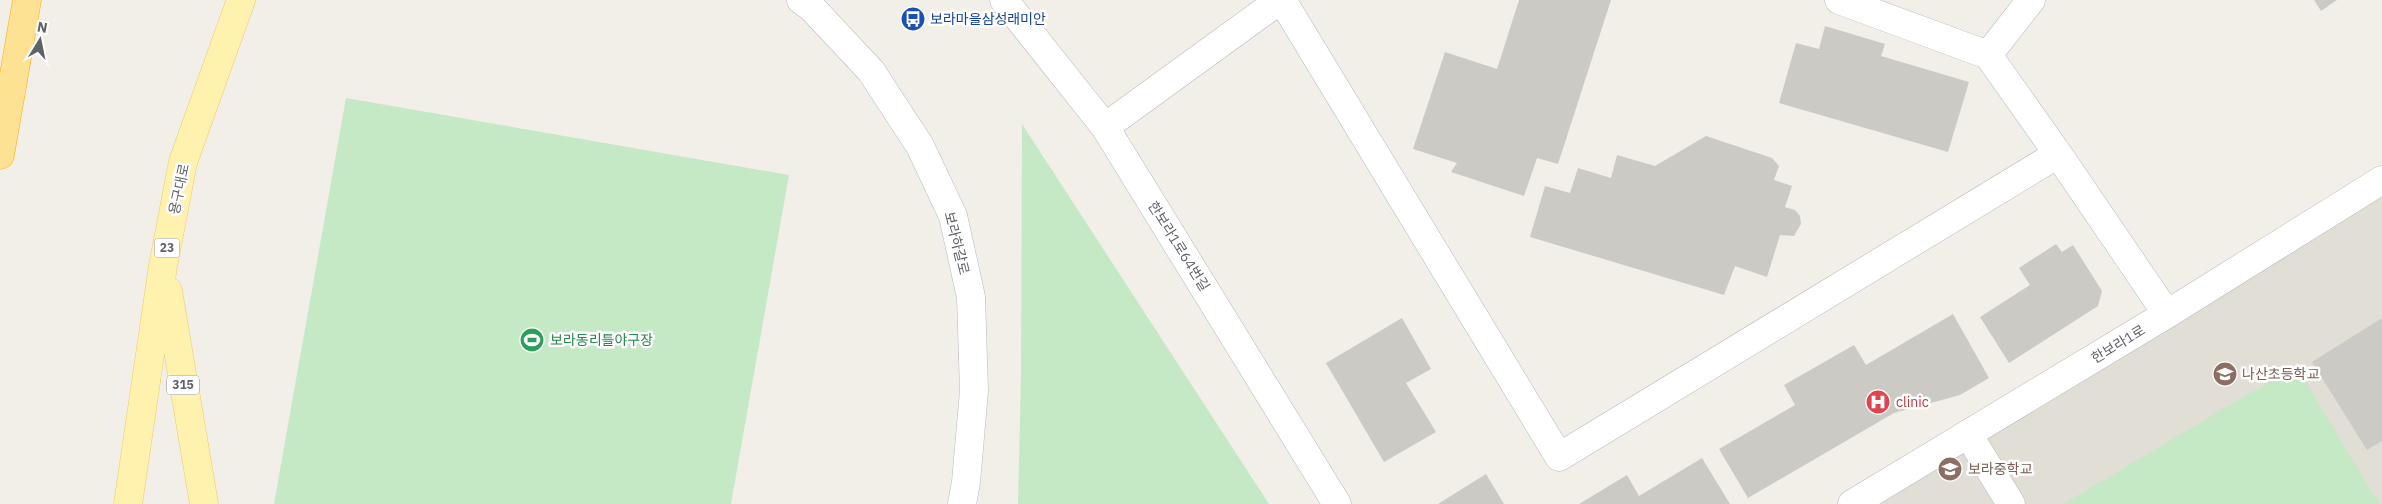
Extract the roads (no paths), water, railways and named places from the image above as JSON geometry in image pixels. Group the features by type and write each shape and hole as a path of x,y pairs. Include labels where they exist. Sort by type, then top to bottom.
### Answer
{"highway":[{"path":"0,155 27,0"}],"main road":[{"name":"용구대로","path":"128,504 164,266 183,162 241,0"},
{"name":"315","path":"164,266 204,504"}],"street":[{"name":"보라하갈로","path":"801,0 812,8 871,71 920,146 953,216 971,297 974,391 966,482 962,504"},
{"name":"한보라1로64번길","path":"1004,0 1106,127 1337,504"},
{"path":"1106,127 1281,0 1559,457 2058,154"},
{"path":"1839,0 1988,55 2167,314"},
{"path":"1988,55 2031,0"},
{"name":"한보라1로","path":"1852,504 2167,314 2382,180"},
{"path":"1968,434 2011,504"}],"place":[{"name":"보라마을삼성래미안","path":"913,19"},
{"name":"보라동리틀야구장","path":"532,340"},
{"name":"나산초등학교","path":"2225,374"},
{"name":"clinic","path":"1878,402"},
{"name":"보라중학교","path":"1950,469"}]}
